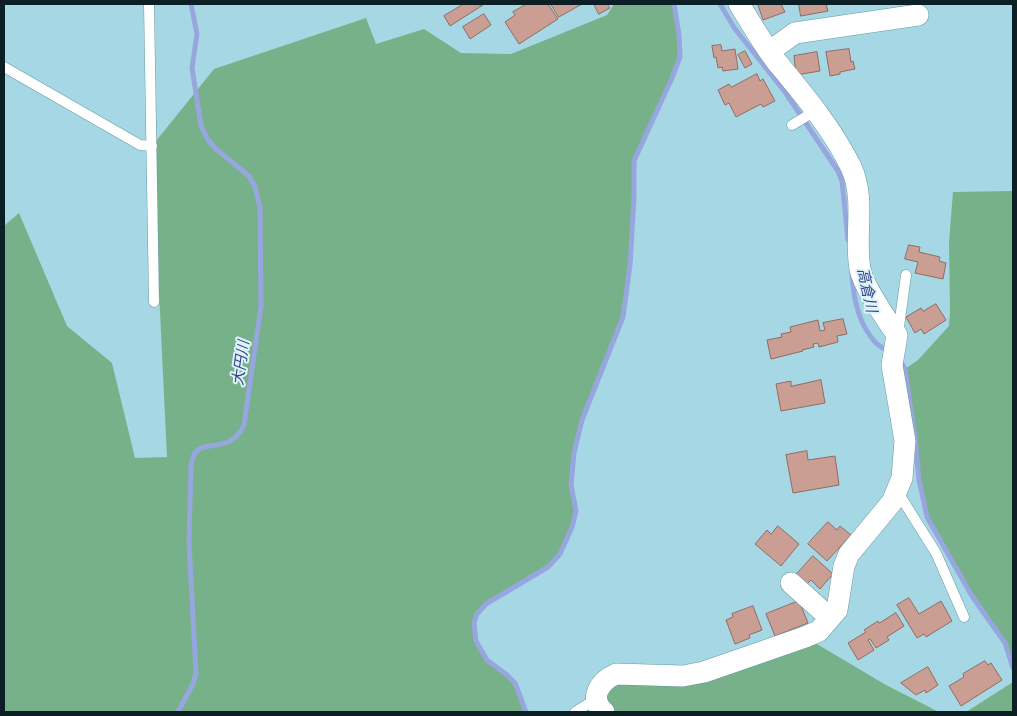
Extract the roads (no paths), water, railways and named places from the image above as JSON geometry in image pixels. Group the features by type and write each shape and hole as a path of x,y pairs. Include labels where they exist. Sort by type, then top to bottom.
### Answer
{"street":[{"path":"600,706 597,691 601,684 616,674 683,676 704,672 805,638 819,631 837,610 844,566 849,554 892,502 902,478 905,441 892,365 896,339 860,271 858,254 860,224 855,180 851,167 804,118 770,51 739,4"},
{"path":"770,51 796,32 918,15"},
{"path":"791,583 830,618"}],"lane":[{"path":"149,4 154,302"},
{"path":"4,67 140,145 152,146"},
{"path":"896,339 900,326 906,275"},
{"path":"896,491 936,553 964,617"},
{"path":"574,712 600,706"}],"waterway":[{"name":"大円川","path":"178,712 193,684 196,673 189,542 191,465 194,454 199,449 232,440 239,434 244,425 261,306 260,207 255,187 249,176 215,148 208,140 201,126 192,68 197,34 191,4"},
{"path":"526,712 515,683 487,660 476,641 474,623 477,614 486,604 548,567 560,554 572,527 576,511 571,485 574,453 582,420 623,317 630,265 634,161 680,57 674,4"},
{"name":"高倉川","path":"720,4 735,29 785,92 838,171 842,181 848,240"},
{"name":"高倉川","path":"852,273 854,292 861,320 876,343 890,352"},
{"name":"高倉川","path":"900,360 905,369 919,480 927,517 972,596 1005,643 1013,668"}]}
